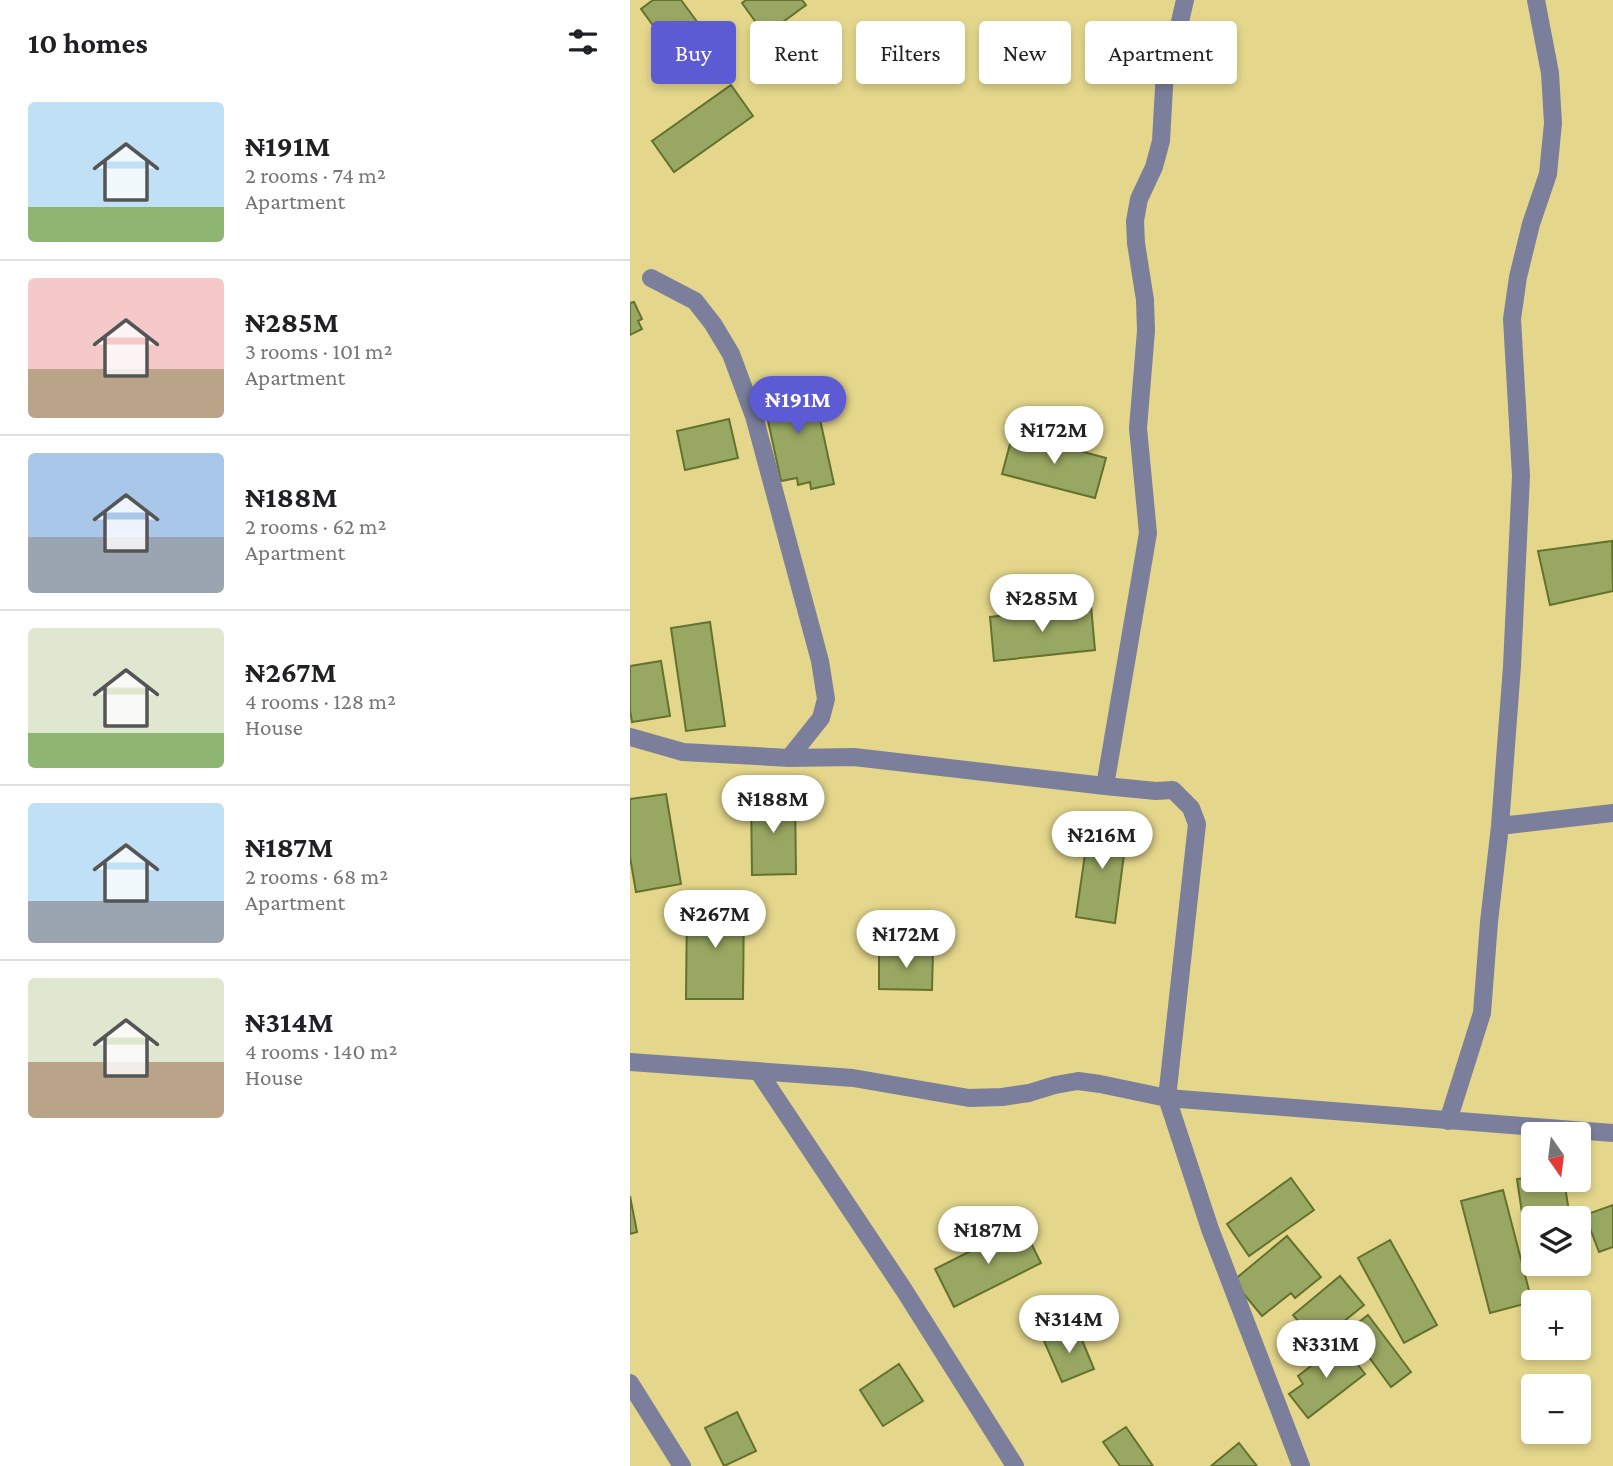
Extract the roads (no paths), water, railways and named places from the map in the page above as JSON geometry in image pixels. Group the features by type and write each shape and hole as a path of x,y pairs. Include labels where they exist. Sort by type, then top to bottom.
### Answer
{"street":[{"path":"1105,786 1148,533 1138,428 1146,321 1135,221 1139,199 1154,167 1161,141 1165,70 1185,0"},
{"path":"1448,1121 1482,1013 1500,826 1512,666 1521,476 1512,319 1517,278 1548,174 1553,123 1550,74 1536,0"},
{"path":"650,278 695,301 713,324 730,354 754,416 820,661 826,699 821,718 789,758"},
{"path":"630,737 683,752 789,758 854,757 1105,786 1173,790 1191,808 1197,824 1167,1098 1210,1229 1301,1466"},
{"path":"1500,826 1613,813"},
{"path":"630,1062 853,1078 969,1098 1029,1093 1078,1081 1167,1098 1613,1133"},
{"path":"758,1071 904,1290 1014,1466"},
{"path":"630,1383 682,1466"}]}
